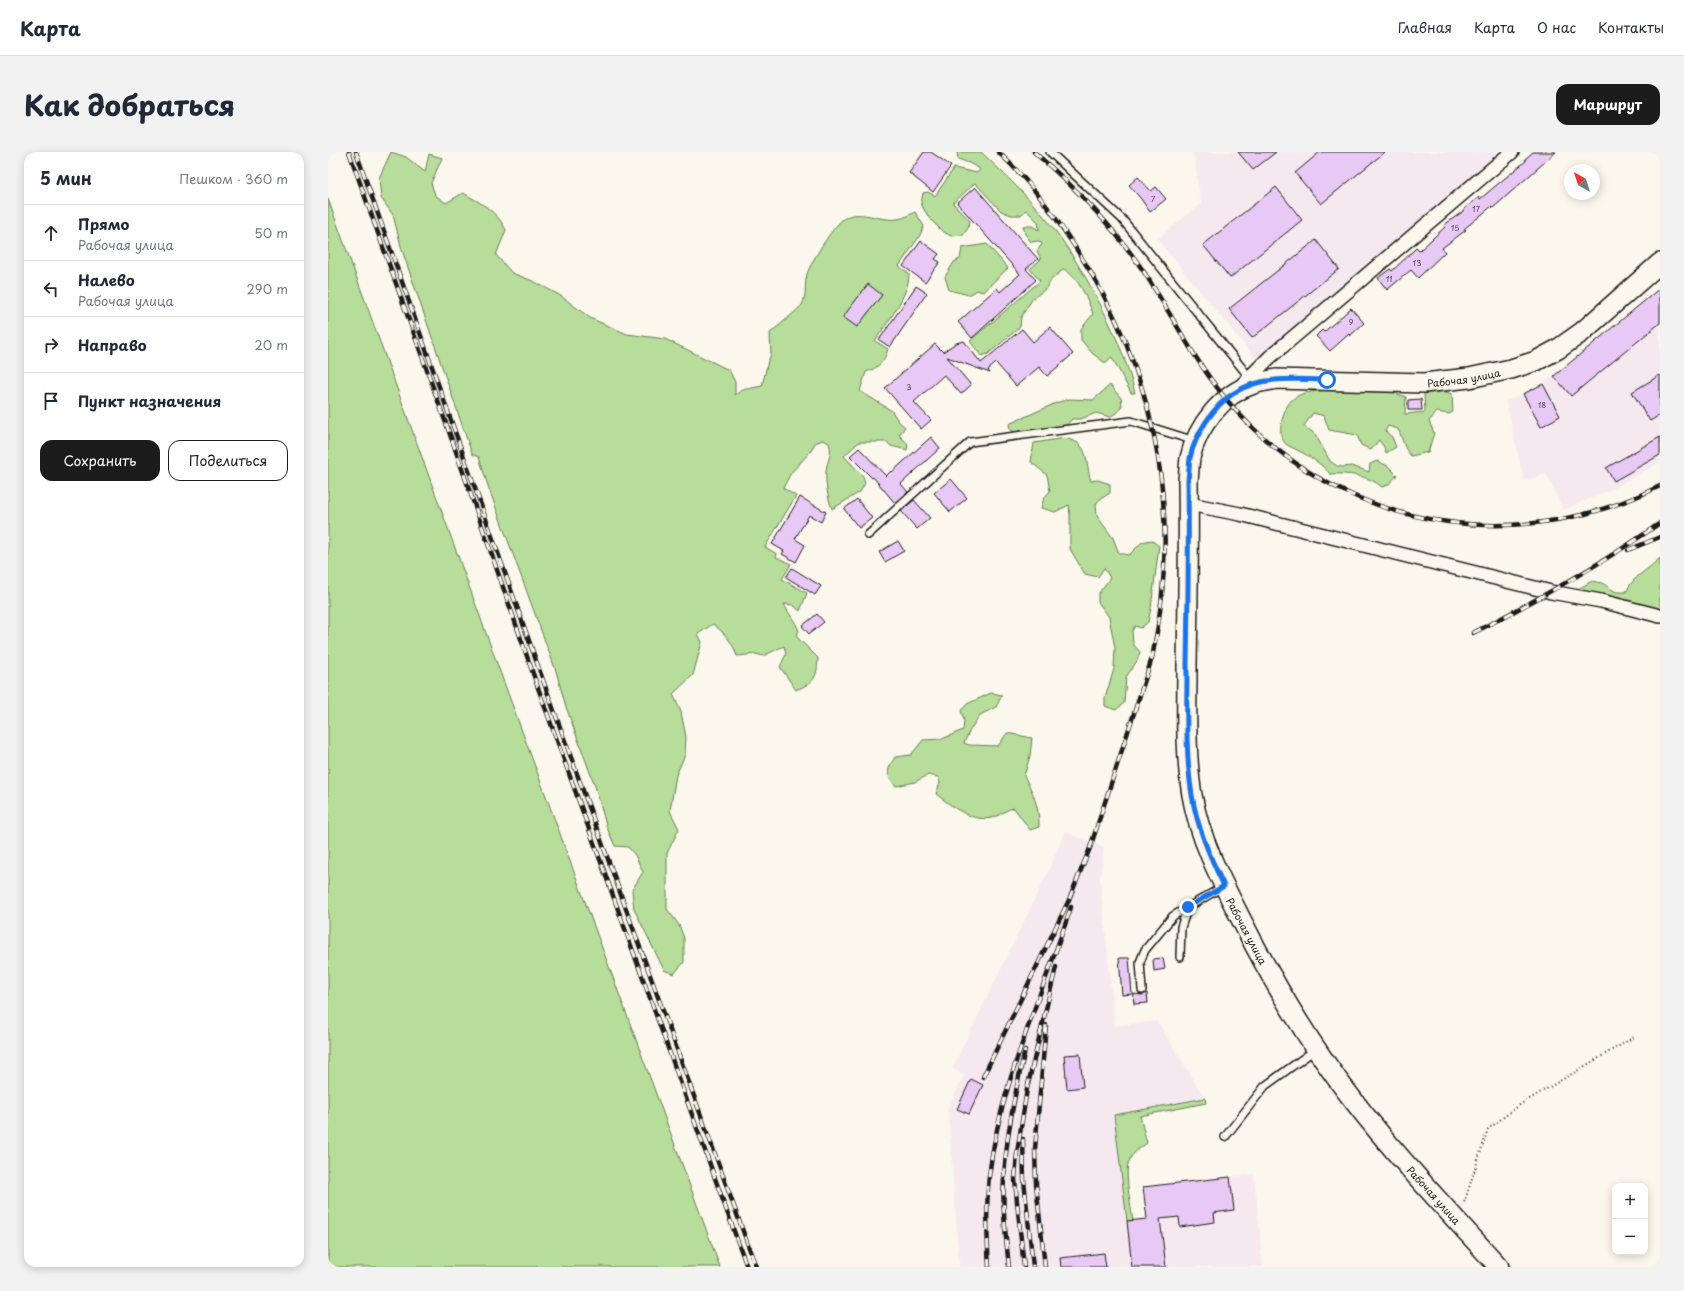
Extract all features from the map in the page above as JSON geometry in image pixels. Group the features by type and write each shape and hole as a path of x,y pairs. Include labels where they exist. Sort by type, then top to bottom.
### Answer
{"street":[{"name":"Рабочая улица","path":"1499,1267 1390,1146 1351,1098 1316,1049 1286,1003 1260,956 1209,855 1199,825 1192,795 1188,759 1189,504 1190,458 1202,427 1212,414 1250,378 1270,356 1512,152"},
{"name":"Рабочая улица","path":"1234,393 1254,384 1276,379 1424,383 1469,378 1517,367 1536,361 1558,349 1582,332 1660,263"},
{"path":"1189,504 1240,514 1551,592 1660,616"}],"lane":[{"path":"1050,152 1122,220 1250,378"},
{"path":"868,535 970,442 1131,421 1196,441"},
{"path":"1142,990 1140,962 1145,950 1173,916 1224,886"},
{"path":"1180,957 1181,927 1188,907"},
{"path":"1225,1137 1265,1086 1316,1049"}],"path":[{"path":"1458,1222 1488,1129 1521,1104 1634,1037"}],"shaded area":[{"path":"1193,152 1502,152 1256,359 1157,239 1201,204"},
{"path":"1660,288 1660,462 1614,488 1563,510 1546,474 1524,481 1506,401 1523,394 1554,376"},
{"path":"1065,832 1104,847 1100,879 1115,1026 1157,1021 1205,1098 1114,1115 1127,1221 1147,1219 1143,1187 1254,1174 1263,1267 959,1267 948,1109 964,1075 952,1069 1046,876"}],"green space":[{"path":"391,152 406,157 425,172 429,154 442,158 431,183 435,195 446,203 463,193 482,204 498,218 506,230 496,255 512,273 533,281 561,296 590,318 627,334 665,339 729,370 735,382 735,395 742,390 762,386 768,361 771,355 770,333 802,305 804,301 806,278 809,269 828,237 842,220 848,216 855,215 883,219 898,219 915,212 924,226 919,237 899,266 909,274 905,291 896,309 875,341 888,349 880,364 874,369 866,372 860,391 892,411 898,421 905,427 899,435 908,444 907,450 891,446 887,442 859,442 844,456 863,476 865,483 860,492 832,509 826,481 826,471 830,451 829,443 823,440 815,443 811,451 791,473 783,488 796,496 765,547 777,554 776,557 791,564 782,579 807,593 800,611 793,605 784,604 799,631 796,636 818,658 816,675 811,682 796,690 780,667 786,654 784,646 763,656 756,654 737,656 728,638 713,624 698,634 702,642 693,675 673,694 681,712 686,737 685,755 676,775 670,811 679,829 667,853 667,909 679,925 684,938 684,962 674,974 664,970 634,909 632,890 643,872 635,855 628,847 615,846 607,828 595,786 566,707 556,671 489,489 479,457 472,454 402,250 393,215 381,198 379,178"},
{"path":"957,152 981,152 1029,199 1051,225 1080,268 1108,320 1124,357 1135,393 1131,393 1112,357 1105,363 1092,353 1081,340 1081,329 1093,314 1078,283 1070,273 1064,269 1051,280 1047,288 1033,298 1021,317 1020,327 988,354 981,356 970,341 1040,281 1030,269 1041,259 1037,251 1042,244 1039,241 1031,242 1025,234 1023,226 1032,226 1039,230 1038,222 1026,210 1021,215 1011,215 1001,211 975,183 953,203 970,221 968,228 963,235 951,236 942,231 929,218 921,204 923,193 928,192 935,196 954,168 977,173 980,169 958,159"},
{"path":"328,199 502,677 720,1267 328,1267"},
{"path":"987,244 1008,268 983,292 977,290 969,295 949,290 945,277 954,262 960,259 962,248"},
{"path":"1110,385 1121,398 1122,405 1119,411 1110,417 1096,413 1081,419 1072,419 1065,427 1015,432 1010,430 1009,424 1056,403 1069,399 1093,400"},
{"path":"1332,390 1387,390 1406,397 1405,414 1425,412 1424,394 1440,390 1452,394 1453,412 1449,414 1437,412 1429,421 1434,433 1428,452 1411,456 1398,429 1388,426 1385,431 1392,437 1396,447 1386,453 1379,440 1371,450 1361,445 1357,435 1329,430 1324,416 1313,413 1304,426 1315,434 1330,461 1337,466 1352,466 1369,472 1370,464 1377,461 1388,466 1397,475 1388,485 1382,487 1364,477 1344,474 1330,474 1318,462 1287,445 1283,441 1281,425 1287,406 1292,400 1304,393"},
{"path":"1065,438 1077,442 1083,448 1091,481 1098,480 1110,484 1110,493 1099,500 1096,504 1097,516 1113,538 1119,553 1129,555 1142,542 1151,540 1159,546 1148,622 1141,628 1135,626 1132,631 1133,644 1140,652 1137,661 1126,677 1124,703 1116,710 1105,706 1105,698 1114,669 1115,648 1109,617 1098,602 1098,594 1110,578 1104,568 1098,577 1085,574 1070,549 1069,505 1055,512 1041,508 1044,498 1050,491 1047,475 1031,462 1034,443"},
{"path":"1660,558 1660,612 1580,597 1578,589 1592,581 1602,583 1616,592 1626,592 1637,577"},
{"path":"991,693 1002,695 996,707 980,715 970,730 964,743 969,745 998,746 1007,733 1032,738 1030,756 1024,776 1035,801 1039,827 1030,830 1014,808 992,818 976,818 962,812 936,794 940,783 938,777 928,775 915,782 896,786 890,778 888,772 895,757 911,755 923,740 942,739 963,730 964,720 961,711 967,704"},
{"path":"1205,1098 1206,1103 1140,1116 1147,1143 1136,1151 1129,1161 1127,1173 1128,1190 1133,1221 1127,1221 1114,1115"}],"building":[{"path":"924,152 931,152 951,166 933,192 909,173"},
{"path":"1238,152 1276,152 1253,170"},
{"path":"1320,152 1385,152 1321,204 1295,173"},
{"path":"1533,152 1556,152 1493,208 1492,206 1464,229 1466,230 1442,248 1445,252 1418,278 1411,270 1387,290 1378,278 1390,269 1392,271 1416,248 1419,251 1445,227 1444,225 1465,210 1464,209 1479,197 1480,199 1526,161 1525,159"},
{"path":"1138,177 1151,191 1156,187 1166,199 1150,212 1129,185"},
{"path":"975,187 1038,259 1026,269 1036,280 972,338 958,322 997,288 1000,292 1020,274 957,203"},
{"path":"1276,187 1302,220 1230,278 1203,245"},
{"path":"1316,240 1339,269 1252,338 1229,309"},
{"path":"921,241 939,254 935,259 940,262 925,282 903,266"},
{"path":"868,284 882,295 857,327 843,317"},
{"path":"916,286 927,293 890,347 879,340"},
{"path":"1660,288 1660,323 1571,396 1554,376"},
{"path":"1351,308 1364,323 1330,351 1316,336 1322,330 1324,332"},
{"path":"1050,327 1073,354 1047,376 1039,367 1016,386 996,363 988,370 990,373 947,357 971,385 961,394 944,375 914,402 931,420 921,429 885,388 935,344 943,352 956,343 964,341 981,363 1022,329 1033,342"},
{"path":"1660,375 1660,415 1650,421 1632,392"},
{"path":"1543,384 1560,416 1541,427 1523,394"},
{"path":"1421,399 1422,410 1408,410 1408,400"},
{"path":"931,437 940,448 901,484 908,492 895,503 873,477 872,478 850,456 859,448 886,476"},
{"path":"1660,437 1660,455 1614,481 1606,468"},
{"path":"951,479 967,498 950,512 934,493"},
{"path":"800,497 826,512 821,522 809,515 795,539 805,545 796,562 782,554 784,551 772,544"},
{"path":"857,499 872,518 859,528 844,509"},
{"path":"914,500 930,518 917,529 901,511"},
{"path":"898,541 904,551 885,562 879,552"},
{"path":"792,568 821,586 815,595 786,577"},
{"path":"817,614 824,622 809,634 802,626"},
{"path":"1119,958 1129,958 1132,994 1122,995"},
{"path":"1163,958 1165,969 1154,971 1153,959"},
{"path":"1147,993 1148,1003 1134,1004 1133,994 1143,995"},
{"path":"1080,1054 1083,1087 1067,1089 1064,1055"},
{"path":"971,1079 983,1085 969,1114 957,1109"},
{"path":"1230,1177 1234,1210 1214,1213 1215,1222 1180,1227 1179,1217 1160,1219 1166,1267 1132,1267 1127,1221 1147,1219 1143,1187"},
{"path":"1104,1253 1106,1267 1061,1267 1060,1258"}],"railway":[{"path":"349,152 453,443 537,685 747,1267"},
{"path":"356,152 544,683 756,1267"},
{"path":"983,1077 1068,902 1090,848 1152,658 1161,602 1165,547 1162,493 1155,439 1141,387 1123,336 1099,286 1061,226 1027,182 998,152"},
{"path":"1034,152 1079,193 1120,239 1144,272 1193,353 1226,399 1269,443 1318,477 1371,503 1428,519 1486,525 1545,522 1603,509 1660,486"},
{"path":"1473,633 1568,581 1615,553 1660,523"},
{"path":"1628,550 1660,537"},
{"path":"989,1267 987,1199 994,1141 1012,1073 1071,907"},
{"path":"1024,1267 1015,1179 1017,1153 1027,1089 1056,967"},
{"path":"1045,1267 1036,1184 1035,1149 1046,1025"},
{"path":"1009,1267 1004,1212 1005,1163 1012,1114 1025,1050"},
{"path":"1023,1139 1024,1180 1033,1267"}],"route":[{"path":"1188,907 1224,886 1209,855 1199,825 1192,795 1188,759 1188,480 1190,458 1202,427 1226,399 1234,393 1254,384 1276,379 1327,380"}]}
